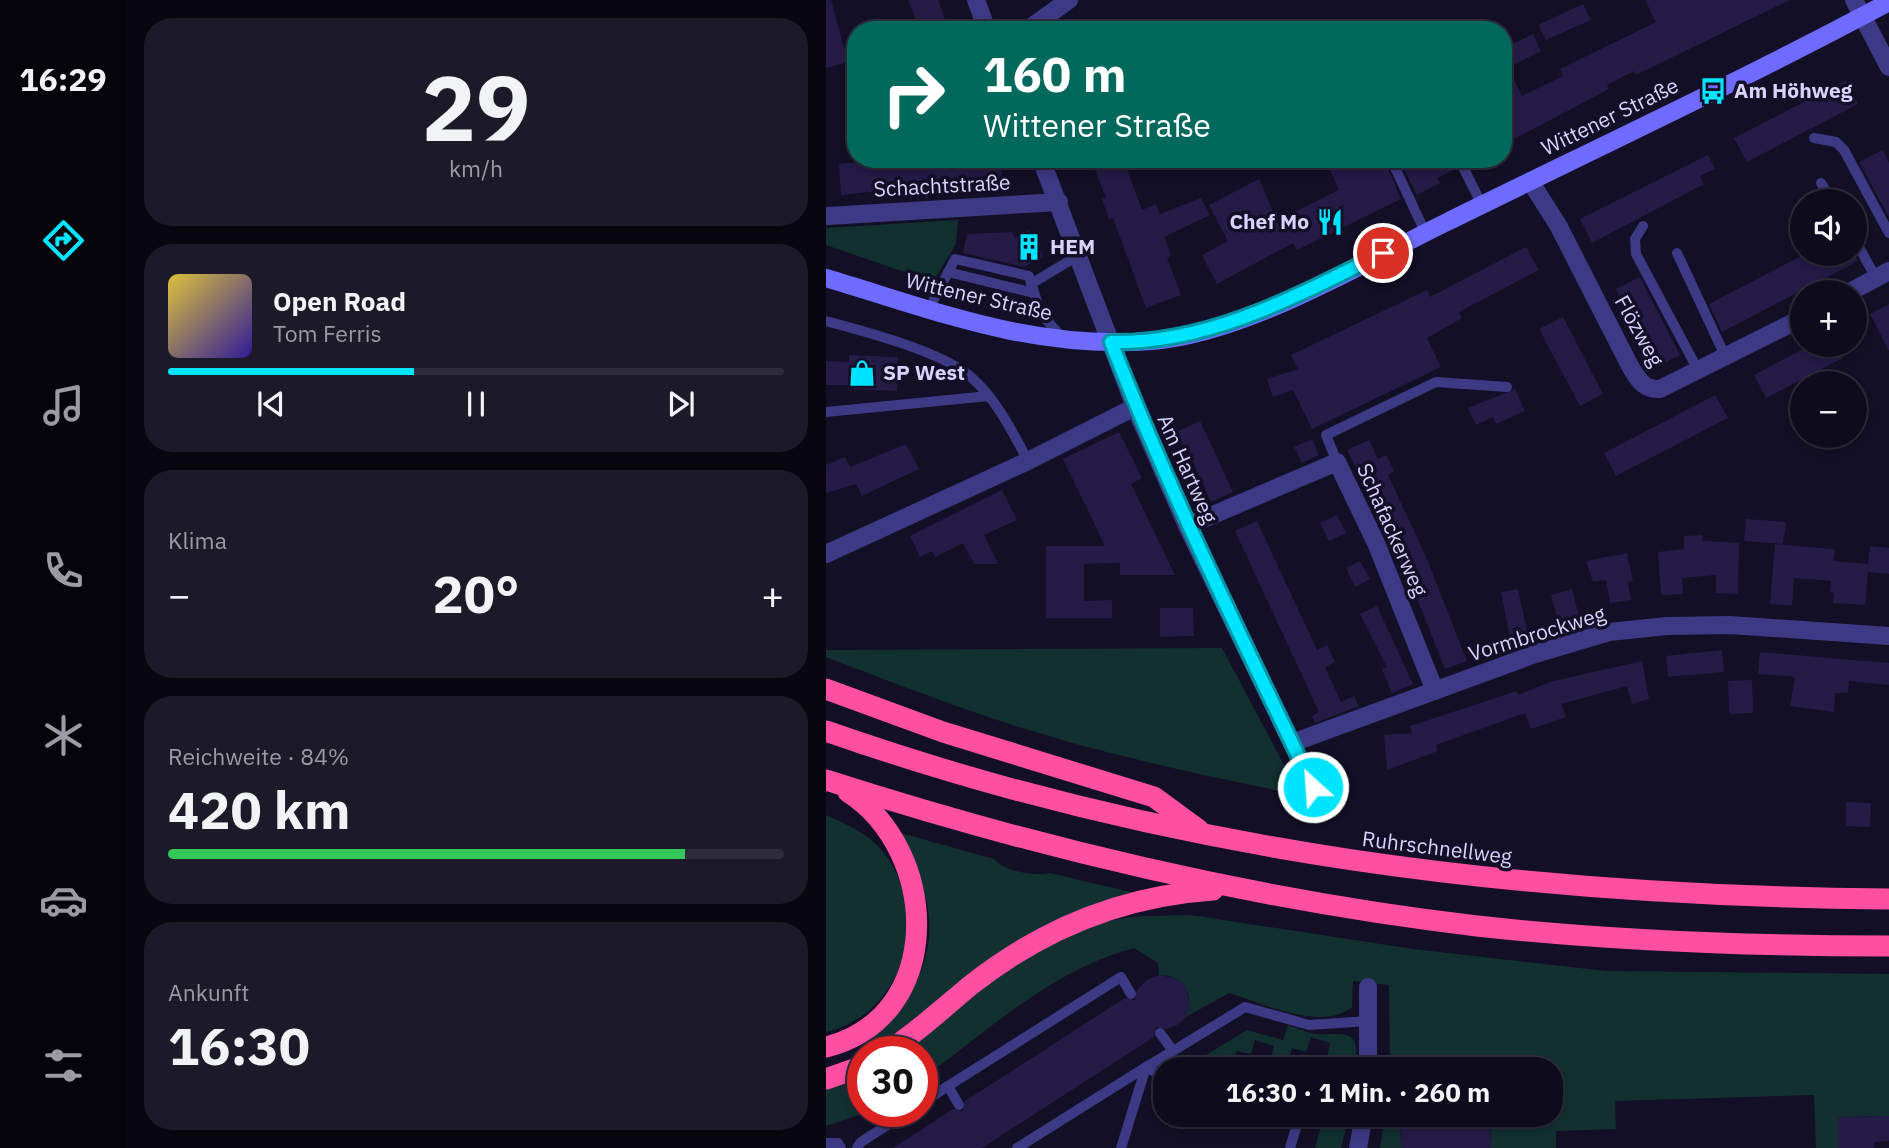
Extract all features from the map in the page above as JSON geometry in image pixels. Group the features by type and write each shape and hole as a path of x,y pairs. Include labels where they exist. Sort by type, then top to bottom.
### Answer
{"highway":[{"path":"826,689 976,743 1154,797 1203,833"},
{"name":"Ruhrschnellweg","path":"826,732 976,779 1094,810 1310,855 1483,879 1685,895 1889,899"},
{"path":"826,780 946,818 1037,842 1244,890 1369,911 1530,931 1728,944 1889,946"},
{"path":"826,780 864,804 888,835 910,878 918,918 909,973 888,1009 868,1027 826,1047"},
{"path":"907,1036 1005,960 1065,925 1144,900 1191,892 1244,890"},
{"path":"826,1079 847,1072"}],"main road":[{"name":"Wittener Straße","path":"826,278 927,312 1005,331 1065,340 1155,341 1243,318 1287,301 1889,2"}],"street":[{"path":"976,0 984,21"},
{"path":"1040,21 1069,0"},
{"path":"1854,0 1889,68"},
{"name":"Am Hartweg","path":"1045,168 1135,407 1187,526 1313,787"},
{"name":"Flözweg","path":"1530,181 1543,199 1630,366 1643,385 1651,390 1726,358 1790,324"},
{"name":"Schachtstraße","path":"828,216 1059,202"},
{"path":"1867,283 1883,275"},
{"path":"826,554 1028,461 1135,407"},
{"name":"Schafackerweg","path":"1187,526 1337,462 1376,543 1435,691"},
{"name":"Vormbrockweg","path":"1292,743 1535,654 1609,632 1667,626 1730,625 1889,636"},
{"path":"1368,986 1368,1057"},
{"path":"1358,1148 1362,1127"}],"lane":[{"path":"1814,138 1836,142 1844,150 1889,233"},
{"path":"1395,168 1425,232"},
{"path":"1464,168 1482,205"},
{"path":"1821,183 1825,189"},
{"path":"1643,226 1635,239 1636,254 1698,370"},
{"path":"1677,253 1726,358"},
{"path":"948,272 1032,289 1079,255"},
{"path":"1867,255 1883,275"},
{"path":"927,312 956,259 1029,276 1041,314 1065,340"},
{"path":"826,321 943,360 970,375 989,396 1028,461"},
{"path":"1337,462 1325,435 1436,382 1507,387"},
{"path":"826,412 989,396"},
{"path":"938,1092 1121,977 1131,994"},
{"path":"1017,1148 1245,1007 1309,1025 1368,1021"},
{"path":"1160,1033 1173,1051"},
{"path":"1146,1067 1153,1071"},
{"path":"1121,1148 1146,1067"},
{"path":"948,1086 959,1105"},
{"path":"857,1148 861,1142 884,1127"},
{"path":"1290,1148 1296,1127"},
{"path":"826,1143 838,1143 841,1148"}],"green space":[{"path":"958,220 956,244 933,282 826,245 826,228"},
{"path":"1222,648 1300,795 1180,770 1062,740 972,712 826,657 826,650"},
{"path":"826,815 867,837 887,857 900,882 907,908 907,935 902,961 891,985 874,1006 853,1022 826,1032"},
{"path":"890,830 994,859 1005,867 1020,872 1050,873 1152,897 1078,913 1040,927 891,1036 873,1036 907,998 921,972 928,945 929,917 923,888 910,859"},
{"path":"1191,915 1413,949 1606,971 1889,974 1889,1116 1838,1117 1838,1148 1816,1148 1814,1095 1615,1101 1616,1129 1556,1131 1556,1148 1491,1148 1490,1127 1563,1127 1563,1057 1390,1057 1389,985 1353,981 1352,1007 1339,1014 1324,1017 1291,1013 1229,993 1186,1017 1189,1001 1185,987 1175,978 1159,975 1158,963 1134,948 1076,970 1049,986 938,1067 938,1036 923,1036 982,989 1039,950 1069,935 1100,923 1132,917"},
{"path":"1288,1025 1313,1033 1342,1034 1353,1039 1357,1057 1327,1057 1330,1043 1311,1037 1306,1052 1292,1048 1289,1057 1271,1057 1274,1046 1255,1040 1251,1054 1237,1051 1235,1057 1203,1057 1247,1030 1283,1040"},
{"path":"847,1080 847,1119 826,1126 826,1087"},
{"path":"1321,1127 1346,1127 1341,1148 1315,1148"},
{"path":"1383,1127 1400,1127 1401,1148 1380,1148"}],"building":[{"path":"826,0 831,0 847,62 826,68"},
{"path":"908,0 938,0 946,21 916,21"},
{"path":"1645,0 1790,0 1636,75 1634,71 1607,85 1609,89 1512,140 1512,75 1522,96 1563,76 1560,69 1656,22"},
{"path":"1583,4 1591,20 1546,40 1538,25"},
{"path":"1533,34 1541,51 1515,64 1512,44"},
{"path":"1846,80 1858,104 1747,162 1734,138"},
{"path":"1883,150 1889,163 1889,217 1859,162"},
{"path":"1708,155 1715,169 1700,176 1704,184 1592,243 1580,219"},
{"path":"847,163 847,168 1001,168 1002,184 941,189 941,180 887,183 888,190 841,195 839,164"},
{"path":"1094,168 1126,168 1142,210 1156,204 1160,214 1201,198 1210,215 1164,237 1171,255 1167,258 1181,295 1146,308 1113,218 1109,219 1102,199 1106,198"},
{"path":"1329,168 1388,168 1401,199 1297,250 1293,243 1217,284 1202,255 1228,241 1209,205 1259,179 1277,221 1339,190"},
{"path":"1404,168 1456,168 1437,178 1440,183 1417,195"},
{"name":"HEM","path":"1029,230 1043,256 1024,267 963,253 967,234 1012,232 1015,238"},
{"path":"1526,247 1539,270 1459,312 1462,318 1427,338 1441,367 1312,429 1293,390 1273,397 1267,379 1298,369 1291,355 1427,290 1430,297"},
{"path":"1790,262 1790,266 1848,266 1822,280 1790,280 1790,296 1722,332 1709,304"},
{"path":"1640,277 1680,355 1656,367 1616,289"},
{"path":"1889,304 1889,351 1870,314"},
{"path":"1563,317 1603,394 1580,406 1539,329"},
{"name":"SP West","path":"849,355 898,357 897,391 848,389 848,385 826,385 826,361 849,362"},
{"path":"1790,356 1843,358 1818,371 1790,371 1790,386 1766,398 1754,375"},
{"path":"1515,389 1525,411 1496,424 1493,417 1476,425 1468,408"},
{"path":"1715,395 1728,418 1616,476 1604,453"},
{"path":"1200,421 1233,492 1211,502 1191,458 1187,460 1178,431"},
{"path":"1119,432 1142,478 1131,484 1175,575 1120,575 1120,563 1084,564 1084,601 1112,600 1112,618 1046,618 1046,546 1105,546 1063,459"},
{"path":"1312,439 1319,455 1302,463 1294,447"},
{"path":"1369,440 1378,459 1386,455 1394,471 1388,475 1427,559 1467,661 1445,669 1399,553 1347,450"},
{"path":"906,444 919,469 862,496 856,484 826,493 826,465 845,457 850,467"},
{"path":"1002,490 1017,520 984,535 998,564 974,564 963,543 935,557 932,551 920,557 910,536"},
{"path":"1337,515 1346,533 1329,541 1320,523"},
{"path":"1746,519 1786,522 1783,544 1744,541"},
{"path":"1257,521 1317,650 1327,645 1335,662 1325,667 1341,702 1354,696 1359,706 1315,723 1312,716 1319,712 1235,531"},
{"path":"1702,535 1702,541 1739,543 1738,594 1716,593 1716,575 1682,578 1683,594 1661,595 1658,552 1684,549 1684,536"},
{"path":"1775,544 1835,549 1833,561 1868,564 1870,546 1889,548 1889,574 1868,572 1865,605 1833,603 1831,581 1794,578 1792,606 1770,604"},
{"path":"1627,553 1633,581 1628,582 1631,600 1610,603 1606,580 1593,582 1586,561"},
{"path":"1360,561 1370,579 1355,587 1346,568"},
{"path":"1518,589 1529,639 1511,643 1501,592"},
{"path":"1572,589 1580,620 1559,625 1551,595"},
{"path":"1377,606 1413,684 1392,693 1382,669 1387,667 1360,614"},
{"path":"1160,608 1193,608 1194,636 1160,637"},
{"path":"1722,650 1724,672 1668,677 1666,656"},
{"path":"1760,652 1889,663 1889,685 1849,681 1848,693 1835,693 1834,712 1790,706 1795,677 1758,674"},
{"path":"1642,661 1649,699 1632,704 1627,686 1561,704 1566,717 1531,729 1525,713 1436,745 1438,751 1387,770 1384,735 1412,733 1410,726 1517,691 1518,695 1553,681"},
{"path":"1752,680 1753,713 1729,714 1728,681"},
{"path":"1846,802 1871,803 1870,827 1846,826"},
{"path":"1159,975 1179,979 1186,986 1190,1007 1186,1017 1177,1025 1166,1029 1156,1027 1154,1037 982,1148 893,1148 925,1127 938,1127 938,1119 953,1109 963,1111 965,1101 1125,998 1135,1000 1137,990 1148,979"},
{"path":"1889,1116 1889,1141 1874,1142 1874,1148 1838,1148 1838,1117"},
{"path":"1400,1127 1490,1127 1491,1148 1401,1148"}],"place":[{"name":"Am Höhweg","path":"1713,91"},
{"name":"Chef Mo","path":"1330,222"},
{"name":"HEM","path":"1029,247"},
{"name":"SP West","path":"862,373"}],"route":[{"path":"1313,787 1187,526 1135,407 1111,342 1155,341 1243,318 1287,301 1383,253"}]}
